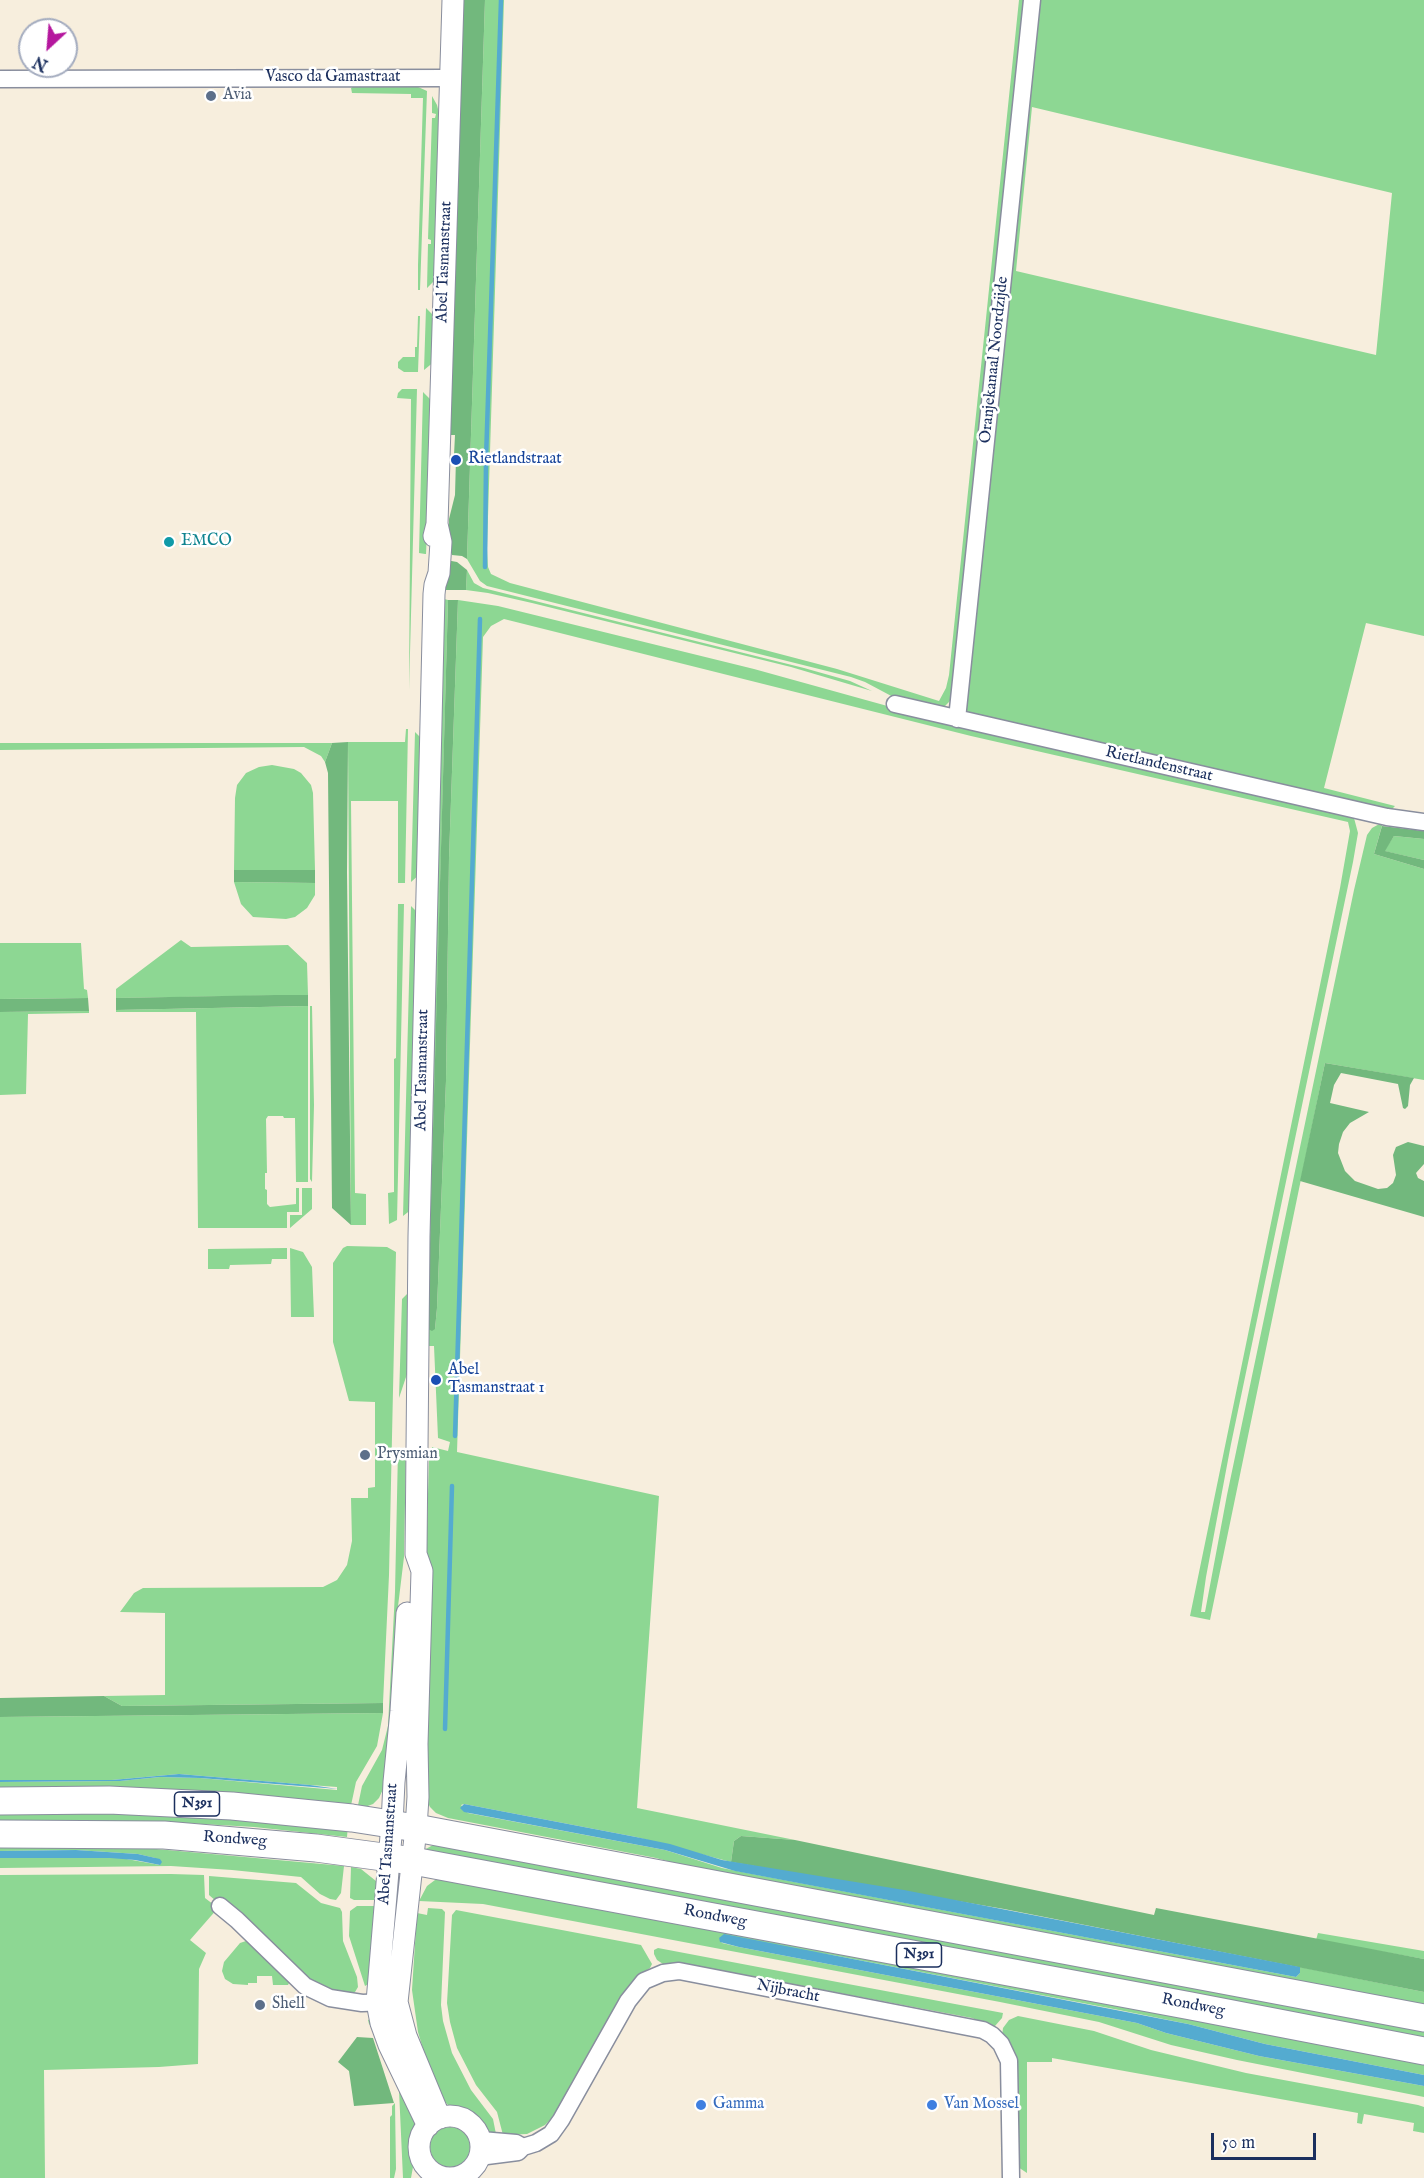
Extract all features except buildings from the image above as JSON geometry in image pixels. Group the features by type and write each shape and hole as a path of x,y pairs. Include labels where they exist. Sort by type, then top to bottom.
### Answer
{"main road":[{"name":"Rondweg","path":"0,1801 163,1802 243,1807 404,1826 1424,2018"},
{"name":"Rondweg","path":"0,1834 164,1835 316,1848 401,1859 1157,1999 1424,2051"}],"street":[{"name":"Abel Tasmanstraat","path":"434,2122 406,2037 387,2002 404,1826 409,1571 416,1554 419,1236 435,585 439,573 441,542 437,524 453,0"},
{"name":"Oranjekanaal Noordzijde","path":"957,719 1032,0"},
{"name":"Vasco da Gamastraat","path":"0,79 450,78"},
{"name":"Rietlandenstraat","path":"895,704 1387,817 1424,822"},
{"path":"220,1906 305,1986 330,1998 362,2003 387,2002"},
{"name":"Nijbracht","path":"480,2149 518,2152 523,2147 536,2143 551,2134 628,2001 644,1981 663,1973 680,1971 983,2030 992,2035 1001,2044 1009,2061 1011,2178"},
{"path":"454,2116 471,2124 480,2149 469,2171 453,2177 426,2174 420,2153 420,2143 434,2122 454,2116"}],"green space":[{"path":"462,0 485,0 467,559 452,555 449,548 449,519 455,495 456,458 454,455 455,435 448,435"},
{"path":"485,0 504,0 487,549 488,567 491,574 510,583 837,669 939,701 946,688 949,675 1019,0 1028,0 953,698 945,706 941,708 897,699 851,677 487,586 480,581 467,559"},
{"path":"1035,0 1424,0 1424,636 1366,623 1324,788 1395,806 1389,812 971,716 964,702","holes":["1032,107 1392,193 1376,355 1016,271"]},
{"path":"356,85 416,86 427,91 420,290 418,290 418,265 423,98 411,98 411,94 352,93 351,88"},
{"path":"432,96 440,117 437,278 427,288 428,244 431,244 431,240 428,239 432,118 435,118 436,114 432,113"},
{"path":"426,308 436,318 435,361 424,370"},
{"path":"418,316 420,316 418,372 404,372 398,368 398,362 403,357 415,357"},
{"path":"402,389 417,389 409,690 411,399 397,398"},
{"path":"423,392 433,402 426,554 419,553"},
{"path":"446,560 457,562 467,570 466,590 445,590"},
{"path":"467,570 474,583 483,588 804,668 850,681 872,691 791,667 532,603 466,590"},
{"path":"444,599 448,600 428,1329 435,1329 437,1308 446,1081 449,858 458,600 498,606 754,669 909,712 1349,814 1354,818 1358,833 1353,862 1231,1444 1201,1612 1205,1612 1227,1495 1367,835 1372,828 1383,822 1374,854 1424,869 1424,1080 1325,1063 1210,1620 1190,1616 1340,888 1350,831 1348,822 971,736 504,619 491,626 483,637 457,1452 659,1496 637,1808 795,1840 741,1836 734,1841 731,1862 636,1837 461,1805 468,1813 665,1850 722,1868 747,1873 1296,1977 1300,1973 1300,1967 1424,1992 1424,2004 1329,1992 722,1876 656,1858 448,1818 436,1813 430,1807 426,1799 424,1628 429,1460 432,1447 448,1451 450,1442 438,1438 434,1346 425,1346"},
{"path":"448,600 458,600 449,858 446,1081 437,1308 435,1329 432,1331 428,1329"},
{"path":"406,729 408,729 405,883 398,883 398,801 351,801 355,1193 366,1194 366,1225 351,1225 348,742 405,742"},
{"path":"415,732 423,740 420,874 411,882"},
{"path":"348,742 347,872 351,1225 332,1208 328,773 325,762 332,743"},
{"path":"0,743 332,743 325,762 321,756 304,747 0,750"},
{"path":"272,765 294,769 301,773 311,785 315,870 234,870 237,785 246,773 259,767"},
{"path":"1382,826 1424,831 1424,839 1394,836 1385,851 1424,860 1424,869 1374,854"},
{"path":"1394,836 1424,839 1424,860 1384,851"},
{"path":"234,870 315,870 315,883 234,882"},
{"path":"234,882 315,883 315,895 307,908 295,917 286,919 253,917 241,904"},
{"path":"398,904 404,904 397,1220 389,1224 388,1193 394,1192 394,1059 396,1058"},
{"path":"411,906 419,914 412,1209 403,1216"},
{"path":"181,940 191,947 288,945 307,963 308,995 116,998 116,989"},
{"path":"0,943 81,943 84,989 87,990 88,998 0,999"},
{"path":"308,995 308,1006 116,1010 116,998"},
{"path":"88,998 89,1011 0,1012 0,999"},
{"path":"308,1006 308,1182 296,1182 295,1118 268,1116 266,1119 265,1189 267,1190 267,1204 270,1207 296,1204 296,1188 299,1188 299,1212 287,1212 287,1228 198,1228 196,1012 116,1012 116,1010"},
{"path":"310,1006 312,1006 314,1105 312,1182 310,1179"},
{"path":"89,1011 89,1013 28,1014 26,1094 0,1095 0,1012"},
{"path":"1325,1063 1414,1078 1410,1085 1408,1106 1405,1109 1398,1084 1341,1073 1334,1085 1330,1103 1369,1112 1350,1123 1343,1132 1339,1144 1338,1153 1345,1171 1355,1181 1378,1189 1387,1188 1393,1183 1396,1175 1393,1155 1396,1147 1408,1142 1424,1146 1424,1164 1416,1173 1418,1178 1424,1181 1424,1217 1300,1181"},
{"path":"302,1188 312,1188 312,1209 290,1228 290,1215 302,1215"},
{"path":"347,1246 387,1247 396,1252 389,1575 383,1703 122,1706 104,1696 165,1695 165,1613 120,1612 134,1593 143,1588 323,1587 337,1580 347,1565 352,1541 351,1498 368,1498 368,1488 375,1487 375,1402 349,1401 333,1342 333,1263 343,1248"},
{"path":"287,1248 287,1259 272,1259 271,1264 230,1265 229,1269 208,1269 208,1249"},
{"path":"290,1248 303,1252 312,1267 314,1317 291,1317"},
{"path":"408,1293 408,1371 399,1398 402,1299"},
{"path":"398,1450 406,1450 404,1557 395,1631 392,1716 384,1787 373,1804 357,1810 362,1786 382,1750 388,1726 395,1592"},
{"path":"104,1696 122,1706 383,1703 383,1713 0,1717 0,1698"},
{"path":"383,1713 377,1746 356,1782 350,1810 0,1792 0,1782 120,1781 160,1777 200,1778 337,1790 337,1787 179,1774 112,1780 0,1780 0,1717"},
{"path":"76,1808 348,1825 347,1837 254,1827 167,1822 0,1827 0,1809"},
{"path":"741,1836 795,1840 1154,1915 1156,1908 1424,1959 1424,1992 1004,1909 731,1862 734,1841"},
{"path":"0,1843 90,1843 344,1866 341,1893 336,1900 320,1894 301,1877 232,1870 171,1866 0,1868 0,1858 121,1858 160,1865 155,1858 138,1854 76,1850 0,1851"},
{"path":"433,1845 1424,2026 1424,2043 424,1850"},
{"path":"351,1867 361,1869 376,1881 381,1900 350,1898"},
{"path":"0,1875 204,1875 205,1898 218,1908 190,1940 206,1953 199,1969 198,2064 44,2070 45,2178 0,2178"},
{"path":"209,1876 296,1883 321,1903 340,1908 343,1941 357,1977 358,1987 355,1992 339,1992 299,1973 209,1895"},
{"path":"444,1876 1424,2059 1424,2075 1265,2044 1188,2024 1119,2010 832,1955 719,1938 722,1943 739,1947 1137,2023 1166,2033 1259,2056 1424,2086 1424,2097 1237,2060 1171,2045 1099,2022 1000,2002 483,1904 419,1901 427,1886"},
{"path":"357,1906 382,1906 370,1983 365,1986 349,1936 350,1911"},
{"path":"428,1908 442,1909 445,1912 441,2005 452,2053 471,2090 493,2119 496,2134 486,2130 471,2115 449,2106 444,2101 426,2059 418,2032 412,1990 417,1913 427,1915"},
{"path":"456,1910 641,1945 652,1964 638,1976 624,1994 552,2118 545,2125 527,2134 503,2135 497,2112 476,2085 457,2048 447,2003 452,1915"},
{"path":"1318,1933 1424,1951 1424,1959 1316,1940"},
{"path":"246,1941 253,1944 289,1983 288,1985 273,1985 272,1976 257,1976 257,1983 248,1983 248,1985 233,1984 225,1979 222,1971 224,1962 240,1943"},
{"path":"658,1948 1003,2013 995,2026 991,2026 972,2018 680,1963 663,1964 654,1954 654,1950"},
{"path":"1018,2016 1094,2031 1151,2050 1246,2073 1418,2105 1424,2107 1424,2133 1413,2131 1414,2123 1364,2114 1362,2124 1357,2123 1358,2113 1052,2058 1052,2062 1027,2062 1027,2173 1018,2167 1016,2062 1002,2036 1003,2028 1009,2020"},
{"path":"370,2019 378,2025 391,2060 418,2116 412,2144 411,2178 403,2178 399,2090 380,2037 369,2024"},
{"path":"357,2037 373,2038 394,2103 354,2106 349,2071 338,2062"},
{"path":"395,2103 396,2169 394,2178 390,2178 390,2117 392,2106"},
{"path":"450,2127 458,2128 464,2133 469,2139 469,2155 464,2161 458,2166 450,2167 442,2166 436,2161 431,2155 430,2147 431,2139 436,2133 442,2128"}],"water":[{"path":"179,1774 338,1789 160,1777 120,1781 0,1782 0,1780 112,1780"},
{"path":"464,1804 670,1844 722,1860 904,1890 1300,1967 1300,1973 1296,1977 735,1871 665,1850 464,1812 460,1808"},
{"path":"76,1850 138,1854 160,1859 162,1862 160,1865 110,1858 0,1858 0,1851"},
{"path":"724,1934 1188,2024 1265,2044 1424,2075 1424,2086 1259,2056 1166,2033 1137,2023 739,1947 720,1942 719,1938"}],"waterway":[{"path":"485,567 486,459 501,0"},
{"path":"455,1436 480,619"},
{"path":"445,1729 452,1486"}],"place":[{"name":"Avia","path":"211,96"},
{"name":"Rietlandstraat","path":"456,460"},
{"name":"EMCO","path":"169,542"},
{"name":"Abel Tasmanstraat 1","path":"436,1380"},
{"name":"Prysmian","path":"365,1455"},
{"name":"Shell","path":"260,2005"},
{"name":"Gamma","path":"701,2105"},
{"name":"Van Mossel","path":"932,2105"}]}
